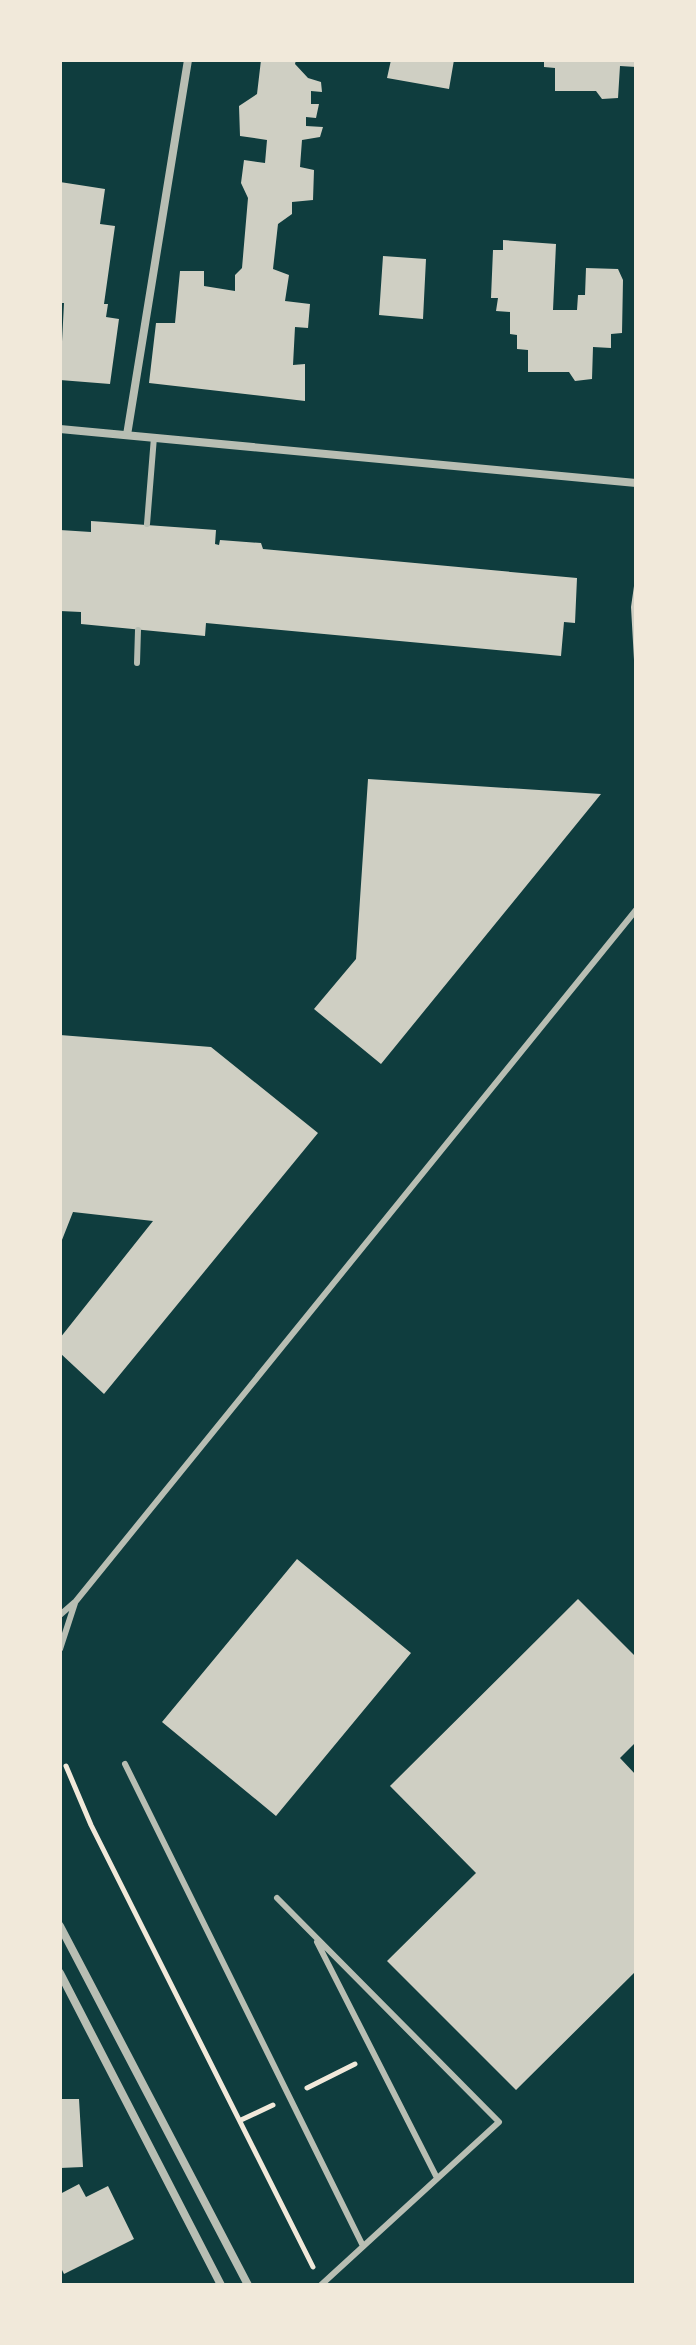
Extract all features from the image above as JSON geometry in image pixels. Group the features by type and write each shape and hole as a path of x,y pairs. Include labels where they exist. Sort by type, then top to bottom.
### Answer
{"street":[{"path":"127,435 188,60"},
{"path":"60,429 636,483"},
{"path":"60,1926 248,2285"},
{"path":"60,1973 221,2285"}],"lane":[{"path":"147,524 154,437"},
{"path":"137,663 138,630"},
{"path":"60,1615 76,1601 636,910"},
{"path":"60,1649 76,1601"},
{"path":"125,1764 363,2246"},
{"path":"277,1898 499,2122 321,2285"},
{"path":"314,1935 437,2178"}],"path":[{"path":"66,1766 91,1825 321,2285"},
{"path":"241,2120 374,2054"}],"building":[{"path":"261,60 296,60 295,64 308,78 321,82 322,92 311,91 311,104 319,104 316,118 306,117 306,126 323,127 320,137 302,140 300,167 314,170 313,200 292,202 292,214 278,224 273,269 289,275 285,301 310,304 308,328 295,327 293,365 305,364 305,401 149,383 156,323 175,323 180,271 204,271 204,286 235,291 235,275 242,268 248,198 241,183 244,160 265,163 267,140 240,136 239,106 257,94"},
{"path":"391,60 454,60 449,89 387,78"},
{"path":"544,60 636,60 636,67 620,66 618,98 602,99 596,91 555,91 555,68 544,67"},
{"path":"60,182 105,189 100,224 115,226 104,304 108,304 106,317 119,319 110,384 60,380 64,303 60,303"},
{"path":"503,240 556,244 553,310 577,310 578,295 585,295 586,268 618,269 623,280 622,333 611,334 611,348 593,347 592,379 575,381 569,372 528,372 528,350 517,349 517,335 510,334 510,312 496,311 498,298 491,298 493,250 503,250"},
{"path":"383,256 426,259 423,319 379,315"},
{"path":"91,521 216,530 215,544 219,545 220,540 261,543 263,549 577,578 575,623 564,622 561,656 206,623 205,636 81,624 81,612 60,611 60,530 91,532"},
{"path":"634,586 636,659 634,660 631,607"},
{"path":"368,779 601,794 381,1064 314,1009 356,959"},
{"path":"60,1035 211,1047 318,1133 104,1394 60,1353 60,1338 153,1221 73,1212 60,1245"},
{"path":"297,1559 411,1653 276,1816 162,1722"},
{"path":"578,1599 636,1657 636,1742 620,1758 636,1775 636,1971 516,2090 387,1961 476,1873 390,1786"},
{"path":"60,2099 79,2099 83,2167 60,2168"},
{"path":"79,2184 86,2197 108,2186 134,2239 64,2274 60,2266 60,2194"}]}
